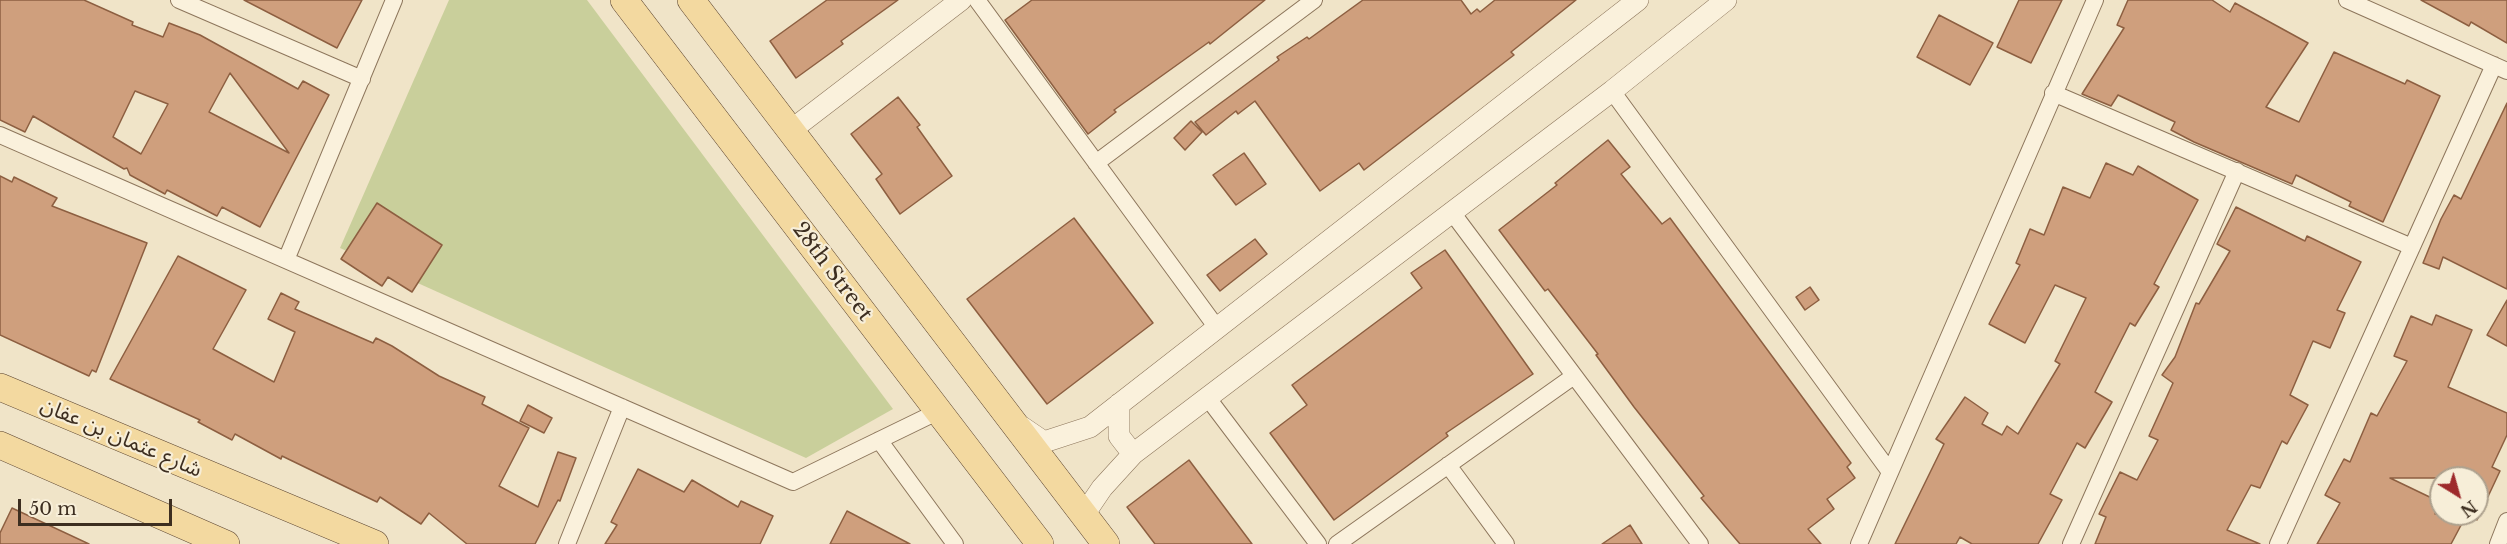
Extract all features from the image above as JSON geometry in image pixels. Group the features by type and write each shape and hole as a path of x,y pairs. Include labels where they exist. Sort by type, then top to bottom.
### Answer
{"main road":[{"name":"28th Street","path":"624,0 1040,544"},
{"path":"692,0 1106,544"},
{"name":"شارع عثمان بن عفان","path":"0,387 375,544"},
{"path":"1,447 226,544"}],"street":[{"path":"178,0 362,79"},
{"path":"286,260 394,0"},
{"path":"790,131 961,0"},
{"path":"977,0 1217,328"},
{"path":"1096,163 1314,0"},
{"path":"1015,423 1044,442 1090,428 1638,0"},
{"path":"1083,516 1102,488 1133,454 1451,210 1612,91 1726,0"},
{"path":"1859,544 2095,0"},
{"path":"2278,544 2412,246 2500,68 2347,0"},
{"path":"1612,91 1890,472"},
{"path":"2054,93 2412,246"},
{"path":"0,135 793,482 939,411"},
{"path":"2071,544 2237,171"},
{"path":"1451,210 1700,544"},
{"path":"1337,544 1574,376"},
{"path":"1207,398 1318,544"},
{"path":"1119,404 1119,436 1133,454"},
{"path":"567,544 622,407"},
{"path":"879,440 955,544"},
{"path":"1448,465 1506,544"},
{"path":"2498,544 2507,521"}],"green space":[{"path":"449,0 587,0 893,409 806,458 340,248"}],"building":[{"path":"0,0 84,0 133,22 132,25 163,37 169,23 200,35 298,89 303,81 329,95 260,227 222,207 217,216 167,190 165,194 130,175 127,168 124,169 33,116 25,132 0,120","holes":["230,73 289,153 209,112","135,91 168,104 141,154 113,137"]},
{"path":"244,0 362,0 337,48"},
{"path":"827,0 898,0 841,41 843,44 796,78 770,41"},
{"path":"1032,0 1265,0 1210,44 1209,42 1114,110 1116,112 1088,134 1005,20"},
{"path":"1363,0 1461,0 1471,14 1477,9 1480,12 1495,0 1576,0 1511,52 1514,55 1364,170 1359,163 1320,191 1255,101 1238,114 1236,111 1206,135 1195,122 1279,60 1277,57 1307,37 1309,39"},
{"path":"2019,0 2062,0 2031,63 1997,47"},
{"path":"2128,0 2212,0 2230,12 2235,3 2308,43 2266,107 2299,122 2334,52 2405,84 2407,80 2440,96 2383,222 2349,206 2351,202 2296,175 2292,184 2194,142 2171,130 2175,122 2118,95 2111,106 2082,94 2124,28 2117,25"},
{"path":"2421,0 2507,0 2507,43 2471,22 2469,26"},
{"path":"1939,15 1993,43 1970,85 1917,57"},
{"path":"898,97 920,125 917,127 952,176 900,214 876,179 882,174 851,134"},
{"path":"2507,103 2507,289 2443,257 2439,269 2423,263 2441,219 2454,195 2461,199"},
{"path":"1191,121 1202,132 1185,150 1174,138"},
{"path":"1608,140 1630,167 1621,174 1662,224 1670,218 1851,463 1847,467 1855,478 1827,499 1834,509 1808,529 1821,544 1740,544 1701,498 1704,496 1634,407 1596,355 1598,354 1548,289 1545,291 1499,230 1557,185 1555,183"},
{"path":"1244,153 1266,184 1236,205 1213,175"},
{"path":"2106,163 2133,175 2138,166 2198,200 2154,284 2159,287 2135,326 2130,323 2095,392 2112,402 2085,448 2077,443 2050,494 2062,500 2038,544 1972,544 1960,537 1956,544 1895,544 1944,444 1936,439 1965,397 1988,413 1982,424 2002,435 2007,426 2018,434 2060,364 2055,361 2086,298 2055,285 2025,343 1989,324 2020,265 2016,263 2030,229 2044,235 2063,187 2090,198"},
{"path":"0,176 12,182 14,177 57,198 52,206 147,243 96,372 92,370 89,376 0,335"},
{"path":"377,203 442,245 412,292 388,277 382,286 341,259"},
{"path":"2236,207 2305,241 2307,236 2361,262 2337,310 2345,313 2330,348 2313,341 2290,395 2308,405 2287,444 2282,441 2260,488 2251,485 2227,530 2260,544 2095,544 2106,517 2099,514 2120,472 2137,480 2158,440 2149,436 2173,383 2162,375 2175,357 2196,303 2199,304 2230,251 2217,244"},
{"path":"1074,218 1153,323 1047,404 967,299"},
{"path":"1255,239 1267,254 1220,291 1207,275"},
{"path":"1445,250 1533,374 1446,433 1448,436 1334,520 1270,433 1307,405 1292,385 1422,288 1411,273"},
{"path":"178,256 246,290 213,349 274,382 295,332 268,319 281,293 299,302 295,309 373,343 376,338 392,346 439,376 485,397 482,404 529,428 499,486 538,507 558,452 576,458 560,501 558,500 535,544 467,544 429,513 421,524 380,497 377,502 282,456 281,459 235,434 232,440 198,422 200,420 110,379"},
{"path":"1810,287 1819,300 1805,310 1796,297"},
{"path":"2507,300 2507,346 2487,335"},
{"path":"2436,315 2472,330 2448,387 2507,413 2507,435 2492,467 2500,471 2489,494 2489,466 2429,466 2429,478 2390,478 2429,497 2429,526 2461,526 2451,544 2317,544 2340,503 2325,495 2344,459 2350,462 2371,413 2377,416 2407,361 2394,356 2411,316 2432,325"},
{"path":"528,405 552,418 544,433 520,421"},
{"path":"1189,460 1252,544 1155,544 1127,507"},
{"path":"638,469 684,492 692,480 738,507 741,501 773,516 760,544 605,544 617,525 611,522"},
{"path":"12,508 89,544 0,544 0,533"},
{"path":"847,511 910,544 830,544"},
{"path":"1630,525 1642,544 1602,544"}]}
